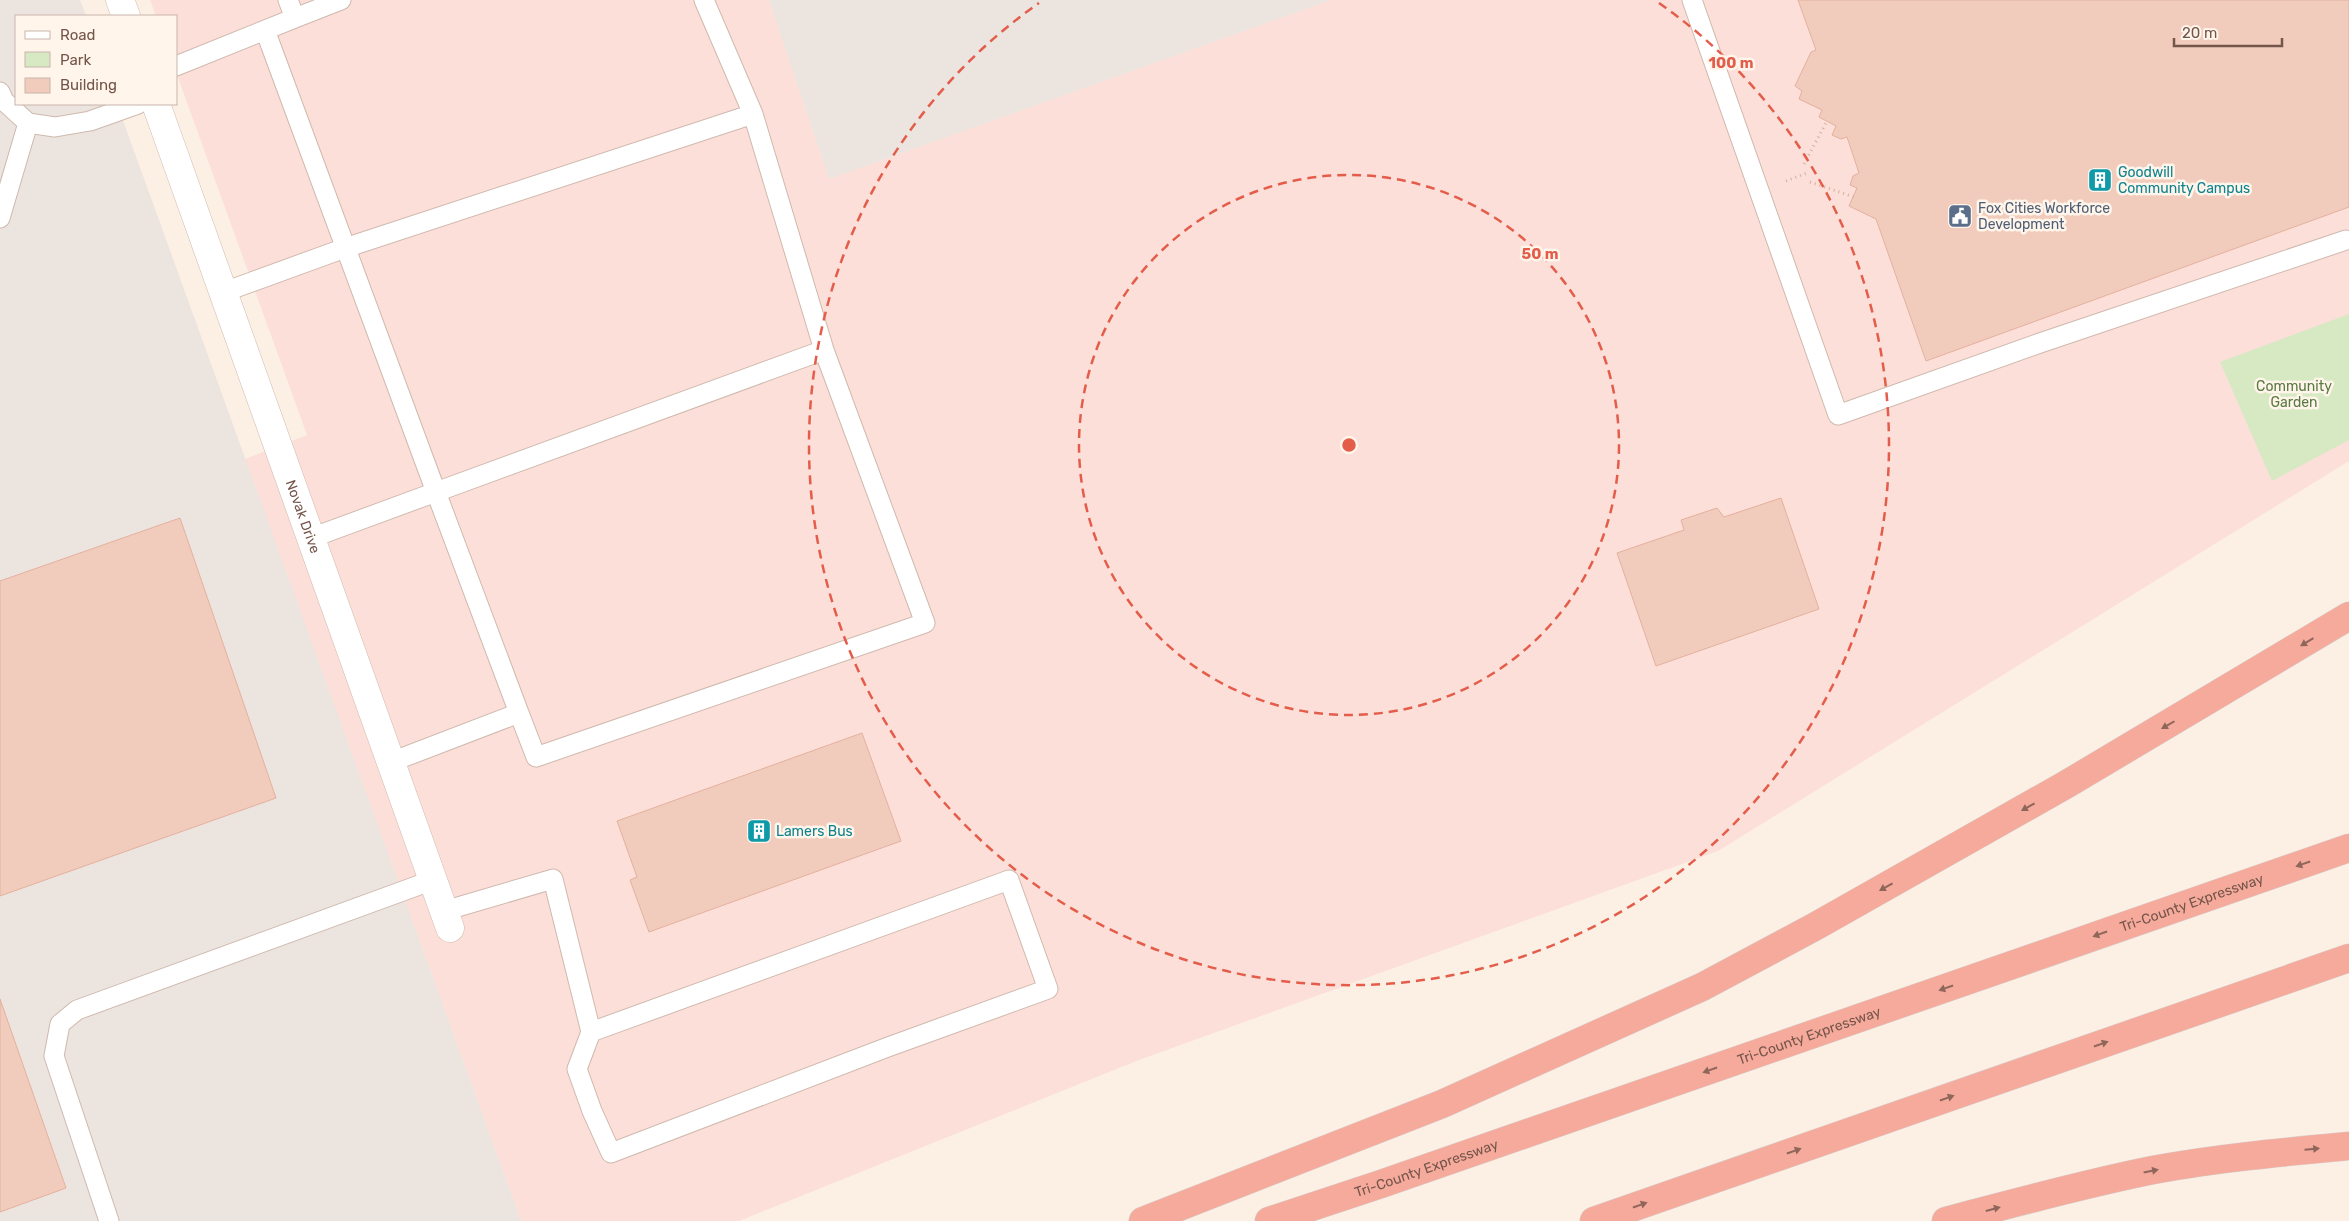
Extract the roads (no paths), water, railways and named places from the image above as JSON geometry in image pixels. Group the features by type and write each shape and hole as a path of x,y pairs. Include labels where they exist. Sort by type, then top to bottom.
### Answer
{"highway":[{"path":"1143,1221 1442,1104 1702,986 1816,926 2068,784 2349,616"},
{"name":"Tri-County Expressway","path":"1268,1221 1381,1184 2349,848"},
{"path":"1594,1221 2349,958"},
{"path":"1946,1221 2054,1192 2154,1170 2279,1152 2349,1146"}],"street":[{"path":"120,0 126,15"},
{"name":"Novak Drive","path":"156,105 447,920"}],"lane":[{"path":"288,0 295,18"},
{"path":"178,65 341,0"},
{"path":"265,30 536,757 925,623 824,350 753,114 704,0"},
{"path":"1692,0 1838,415 2040,343 2346,240"},
{"path":"0,92 4,101 28,123 55,127 90,121 135,105"},
{"path":"224,292 345,248 753,114"},
{"path":"0,218 28,123"},
{"path":"311,538 824,350"},
{"path":"391,762 519,712"},
{"path":"447,920 553,879 591,1032 577,1069 592,1111 611,1153 888,1047 1048,989 1009,880 591,1032"},
{"path":"109,1221 54,1056 60,1024 78,1010 433,880"}],"place":[{"name":"Goodwill Community Campus","path":"2100,180"},
{"name":"Fox Cities Workforce Development","path":"1960,216"},
{"name":"Lamers Bus","path":"759,831"}],"park label":[{"name":"Community Garden","path":"2294,394"}]}
